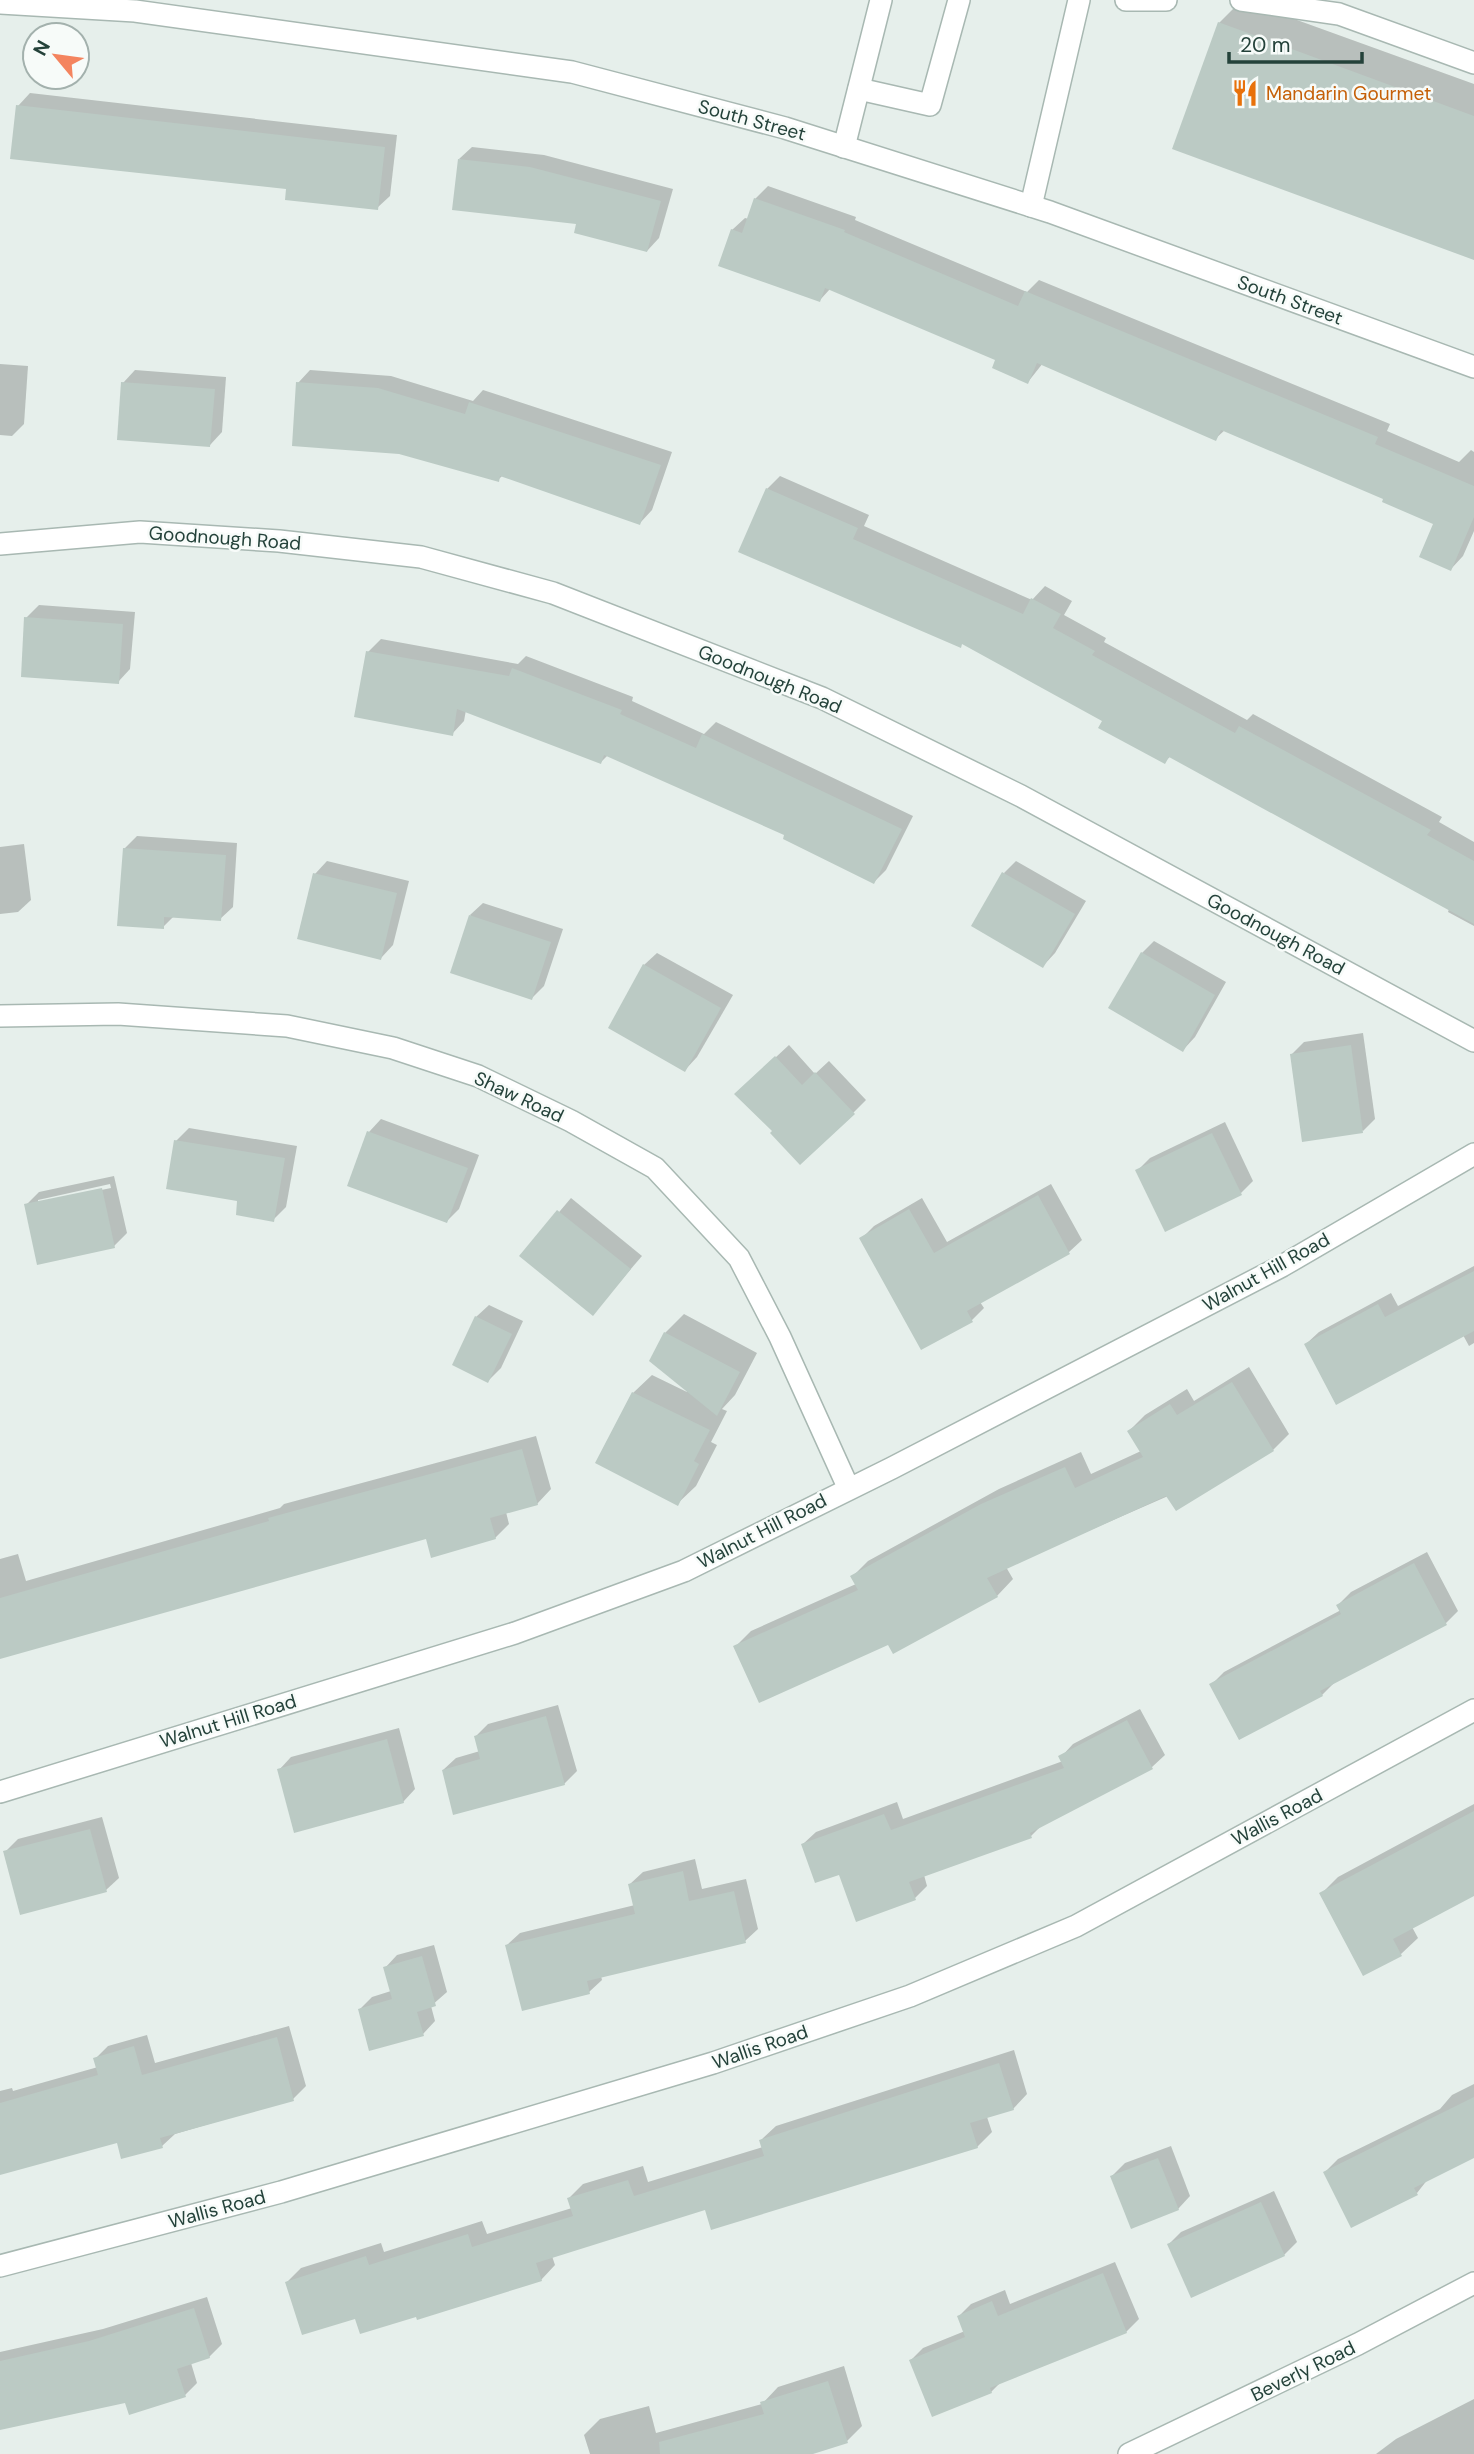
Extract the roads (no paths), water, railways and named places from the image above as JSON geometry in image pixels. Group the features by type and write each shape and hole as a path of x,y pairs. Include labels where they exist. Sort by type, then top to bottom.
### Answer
{"street":[{"path":"844,147 881,0"},
{"path":"859,89 930,106 959,0"},
{"path":"1031,206 1079,0"},
{"path":"1126,0 1166,0"},
{"path":"1241,0 1341,7 1474,63"},
{"name":"South Street","path":"0,4 135,11 572,72 785,128 1031,206 1474,367"},
{"name":"Goodnough Road","path":"0,544 140,533 279,541 421,557 553,593 822,698 1021,796 1474,1041"},
{"name":"Shaw Road","path":"0,1016 118,1014 287,1026 393,1048 478,1076 631,1154 655,1168 739,1258 780,1337 848,1487"},
{"name":"Walnut Hill Road","path":"0,1792 514,1633 684,1571 848,1487 892,1468 1282,1266 1474,1154"},
{"name":"Wallis Road","path":"0,2266 281,2192 713,2063 910,1996 1076,1926 1474,1710"},
{"name":"Beverly Road","path":"1129,2454 1358,2344 1474,2283"}],"place":[{"name":"Mandarin Gourmet","path":"1245,93"}]}
